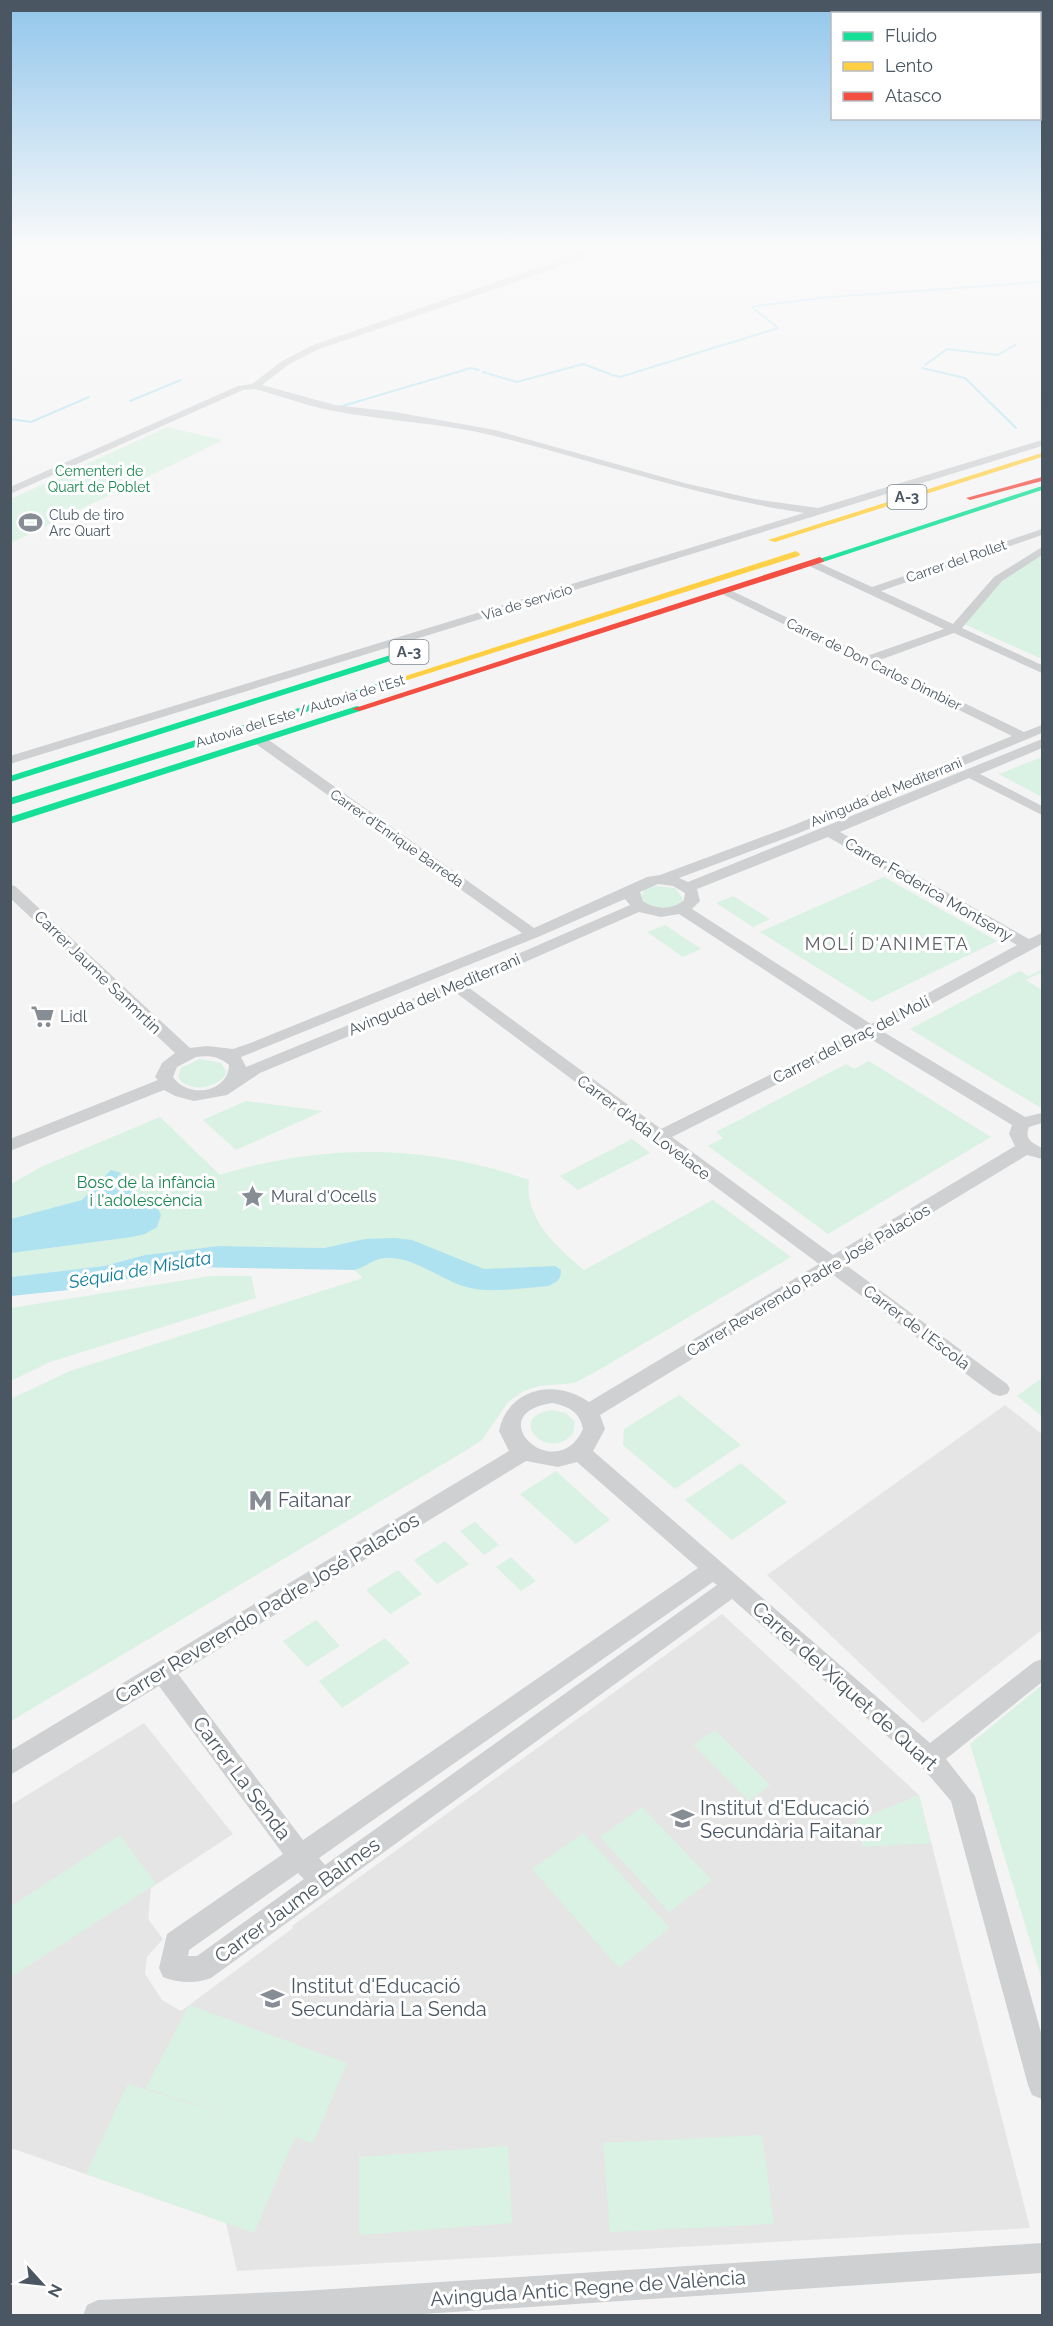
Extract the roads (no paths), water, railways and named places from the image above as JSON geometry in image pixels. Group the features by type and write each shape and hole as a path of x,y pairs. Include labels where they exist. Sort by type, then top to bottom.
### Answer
{"main road":[{"name":"Autovía del Este / Autovia de l'Est","path":"10,779 51,764 1042,455"},
{"name":"Autovía del Este / Autovia de l'Est","path":"10,801 212,740 1042,474"},
{"path":"970,498 1042,479"},
{"path":"10,822 1042,488"},
{"path":"10,810 169,759 212,740"},
{"path":"10,772 51,764"}],"street":[{"path":"255,386 296,358"},
{"path":"10,491 241,388 255,386 334,408 395,415 495,433 628,472 754,502 825,512"},
{"name":"Vía de servicio","path":"10,760 825,512 1042,443"},
{"path":"754,502 781,513 787,523"},
{"name":"Carrer del Rollet","path":"870,591 1042,532"},
{"path":"865,661 955,629 998,579 1042,550"},
{"path":"811,563 1042,669"},
{"name":"Carrer de Don Carlos Dinnbier","path":"724,591 1023,737"},
{"name":"Avinguda del Mediterrani","path":"224,1054 243,1052 259,1046 533,934 633,890 644,882 661,880 794,830 1042,729"},
{"name":"Carrer d'Enrique Barreda","path":"261,741 533,934"},
{"name":"Avinguda del Mediterrani","path":"688,887 829,832 1042,743"},
{"path":"969,773 1042,811"},
{"name":"Carrer Federica Montseny","path":"829,832 1035,941"},
{"path":"633,890 632,898 640,906 660,912 682,909 693,902 692,892 688,887 661,880"},
{"name":"Carrer Jaume Sanmrtin","path":"10,889 186,1054"},
{"name":"Avinguda del Mediterrani","path":"231,1085 254,1069 457,986 640,906"},
{"path":"682,909 870,1031 1022,1123 1042,1118"},
{"name":"Carrer del Braç del Molí","path":"658,1137 870,1031 1035,941"},
{"name":"Carrer d'Ada Lovelace","path":"457,986 658,1137 833,1264"},
{"path":"206,1051 224,1054 238,1064 239,1071 231,1085 212,1094 189,1095 179,1093 166,1083 164,1077 169,1064 186,1054 206,1051"},
{"path":"10,1146 166,1083"},
{"path":"1022,1123 1017,1132 1018,1137 1035,1150"},
{"name":"Carrer Reverendo Padre José Palacios","path":"588,1412 833,1264 1035,1150"},
{"name":"Carrer de l'Escola","path":"833,1264 1000,1389"},
{"path":"537,1398 566,1398 588,1412 594,1428 593,1437 580,1452 558,1459 546,1459 524,1452 514,1443 509,1432 509,1422 524,1403 537,1398"},
{"name":"Carrer Reverendo Padre José Palacios","path":"10,1764 524,1452"},
{"name":"Carrer del Xiquet de Quart","path":"580,1452 930,1758 962,1796 1042,2085"},
{"name":"Carrer Jaume Balmes","path":"714,1569 176,1943 173,1968 201,1970 732,1586"},
{"path":"930,1758 1042,1669"},
{"name":"Carrer La Senda","path":"162,1672 301,1857 323,1882"},
{"name":"Avinguda Antic Regne de València","path":"98,2316 302,2306 1042,2258"}],"water":[{"path":"111,1170 121,1173 115,1180 156,1205 161,1215 157,1227 145,1234 132,1237 11,1253 11,1219 82,1200"},
{"name":"Séquia de Mislata","path":"365,1239 412,1240 484,1269 555,1266 561,1270 560,1276 556,1282 548,1286 509,1290 479,1289 459,1284 414,1263 391,1258 379,1259 354,1270 188,1267 69,1290 11,1296 11,1277 104,1266 145,1255 219,1246 324,1248"}],"waterway":[{"path":"612,375 620,377 683,358"},
{"path":"925,365 935,358"},
{"path":"483,372 517,382 583,364 610,374"},
{"path":"339,407 471,368 479,370"},
{"path":"922,368 965,378 1016,428"},
{"path":"130,401 181,380"},
{"path":"10,419 31,422 89,397"}],"place":[{"name":"Club de tiro Arc Quart","path":"31,523"},
{"name":"Lidl","path":"42,1016"},
{"name":"Mural d'Ocells","path":"253,1196"},
{"name":"Faitanar","path":"260,1500"},
{"name":"Institut d'Educació Secundària Faitanar","path":"682,1819"},
{"name":"Institut d'Educació Secundària La Senda","path":"273,1998"}],"district":[{"name":"MOLÍ D'ANIMETA","path":"887,944"}],"park label":[{"name":"Cementeri de Quart de Poblet","path":"99,480"},
{"name":"Bosc de la infància i l'adolescència","path":"146,1191"}]}
